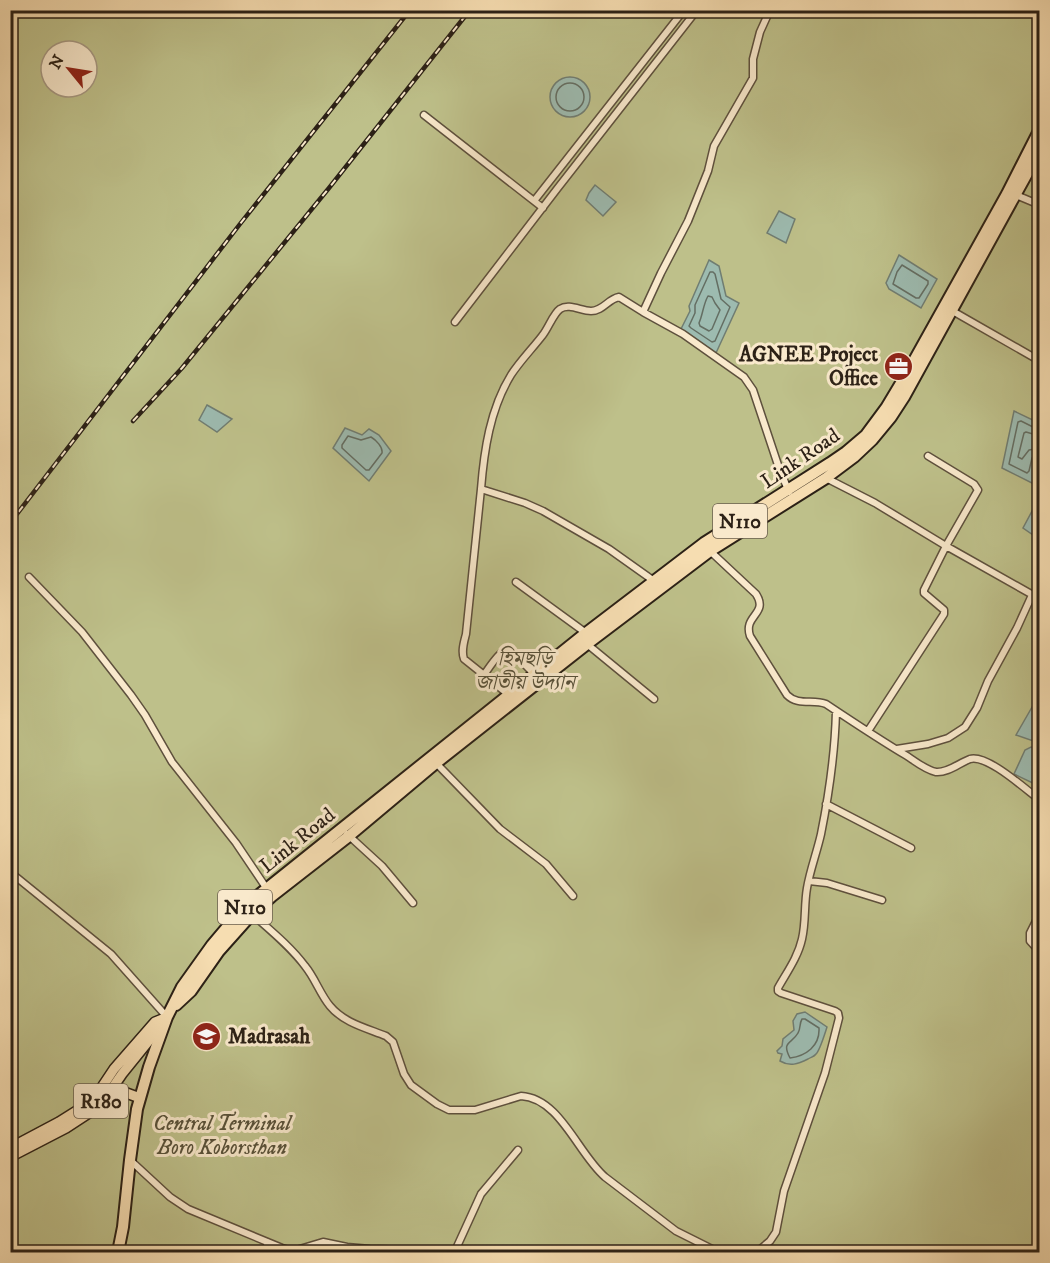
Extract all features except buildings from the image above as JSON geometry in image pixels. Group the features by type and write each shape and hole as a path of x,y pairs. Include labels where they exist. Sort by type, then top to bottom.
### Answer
{"highway":[{"name":"Link Road","path":"173,1007 182,987 212,945 245,906 436,763 704,543 790,494 826,477 860,452 872,440 891,417 1040,129"},
{"name":"Link Road","path":"173,1007 191,991 219,951 252,914 345,832 509,694 790,494 866,435 948,308 1016,195 1040,150"},
{"name":"N110","path":"118,1252 140,1098 149,1066 173,1007"},
{"name":"N110","path":"123,1227 124,1252"}],"main road":[{"name":"R180","path":"10,1157 66,1128 92,1110 109,1094 167,1017"},
{"name":"R180","path":"10,1148 86,1105 155,1022 167,1017"},
{"name":"R180","path":"109,1094 121,1091 140,1098"}],"street":[{"path":"534,201 684,10"},
{"path":"456,322 697,10"},
{"path":"643,312 688,220 708,171 714,146 753,78 753,59 760,32 770,10"},
{"path":"424,115 543,208"},
{"path":"1016,195 1040,205"},
{"path":"509,694 464,659 463,651 483,464 488,435 499,399 511,375 562,308 569,306 592,311 601,309 619,297 683,334 744,377 753,390 790,494"},
{"path":"948,308 1040,361"},
{"path":"868,731 944,614 944,610 924,593 924,590 978,490 974,484 928,456"},
{"path":"826,477 1040,599"},
{"path":"481,489 543,511 609,549 655,582"},
{"path":"710,551 761,601 761,606 749,624 750,636 791,700 821,702 936,772 944,771 972,758 991,763 1040,800"},
{"path":"29,577 82,632 131,694 172,762 236,843 267,889"},
{"path":"516,582 586,638 654,699"},
{"path":"896,749 948,738 965,727 977,708 988,681 1032,595"},
{"path":"484,675 501,653 506,651 534,674"},
{"path":"757,1252 770,1241 776,1232 784,1191 825,1073 839,1018 835,1011 778,991 793,964 802,940 809,881 821,835 830,782 836,711"},
{"path":"436,763 500,829 546,864 573,896"},
{"path":"826,804 911,848"},
{"path":"345,832 382,866 413,903"},
{"path":"10,872 111,954 167,1017"},
{"path":"809,881 827,883 882,900"},
{"path":"1040,913 1030,933 1030,941 1040,952"},
{"path":"252,914 293,951 308,968 329,1005 340,1015 351,1023 387,1036 393,1042 404,1074 411,1085 449,1110 475,1110 521,1096 546,1105 556,1114 595,1169 676,1231 717,1252"},
{"path":"449,1252 455,1251 481,1194 518,1150"},
{"path":"130,1160 170,1197 188,1209 282,1248 293,1251 323,1242 358,1248 438,1252"},
{"path":"266,1252 268,1242"}],"green space":[{"name":"হিমছড়ি জাতীয় উদ্যান","path":"10,11 1039,11 1039,1252 11,1252"}],"water":[{"path":"570,77 578,78 584,83 589,89 589,105 584,111 578,116 570,117 562,116 556,111 551,105 550,97 551,89 556,83 562,78"},
{"path":"595,185 616,202 603,216 586,200"},
{"path":"779,211 795,219 786,243 767,233"},
{"path":"899,255 937,279 921,308 889,289 886,283"},
{"path":"709,260 719,266 726,296 739,303 716,353 681,329"},
{"path":"207,405 232,419 217,432 199,420"},
{"path":"1014,411 1039,423 1034,484 1002,468"},
{"path":"345,428 362,435 369,429 379,435 391,451 369,481 333,448"},
{"path":"1040,498 1039,539 1023,528"},
{"path":"1039,695 1039,743 1016,735"},
{"path":"1031,747 1039,751 1039,786 1014,774 1025,750"},
{"path":"805,1012 827,1027 821,1045 815,1055 804,1061 794,1064 784,1063 780,1061 782,1054 777,1051 782,1046 783,1039 794,1030 793,1021 797,1014"}],"railway":[{"path":"10,523 240,224 410,10"},
{"path":"133,421 182,368 470,10"}],"place":[{"name":"AGNEE Project Office","path":"899,366"},
{"name":"Madrasah","path":"207,1036"}],"park label":[{"name":"Central Terminal Boro Koborsthan","path":"222,1135"}]}
